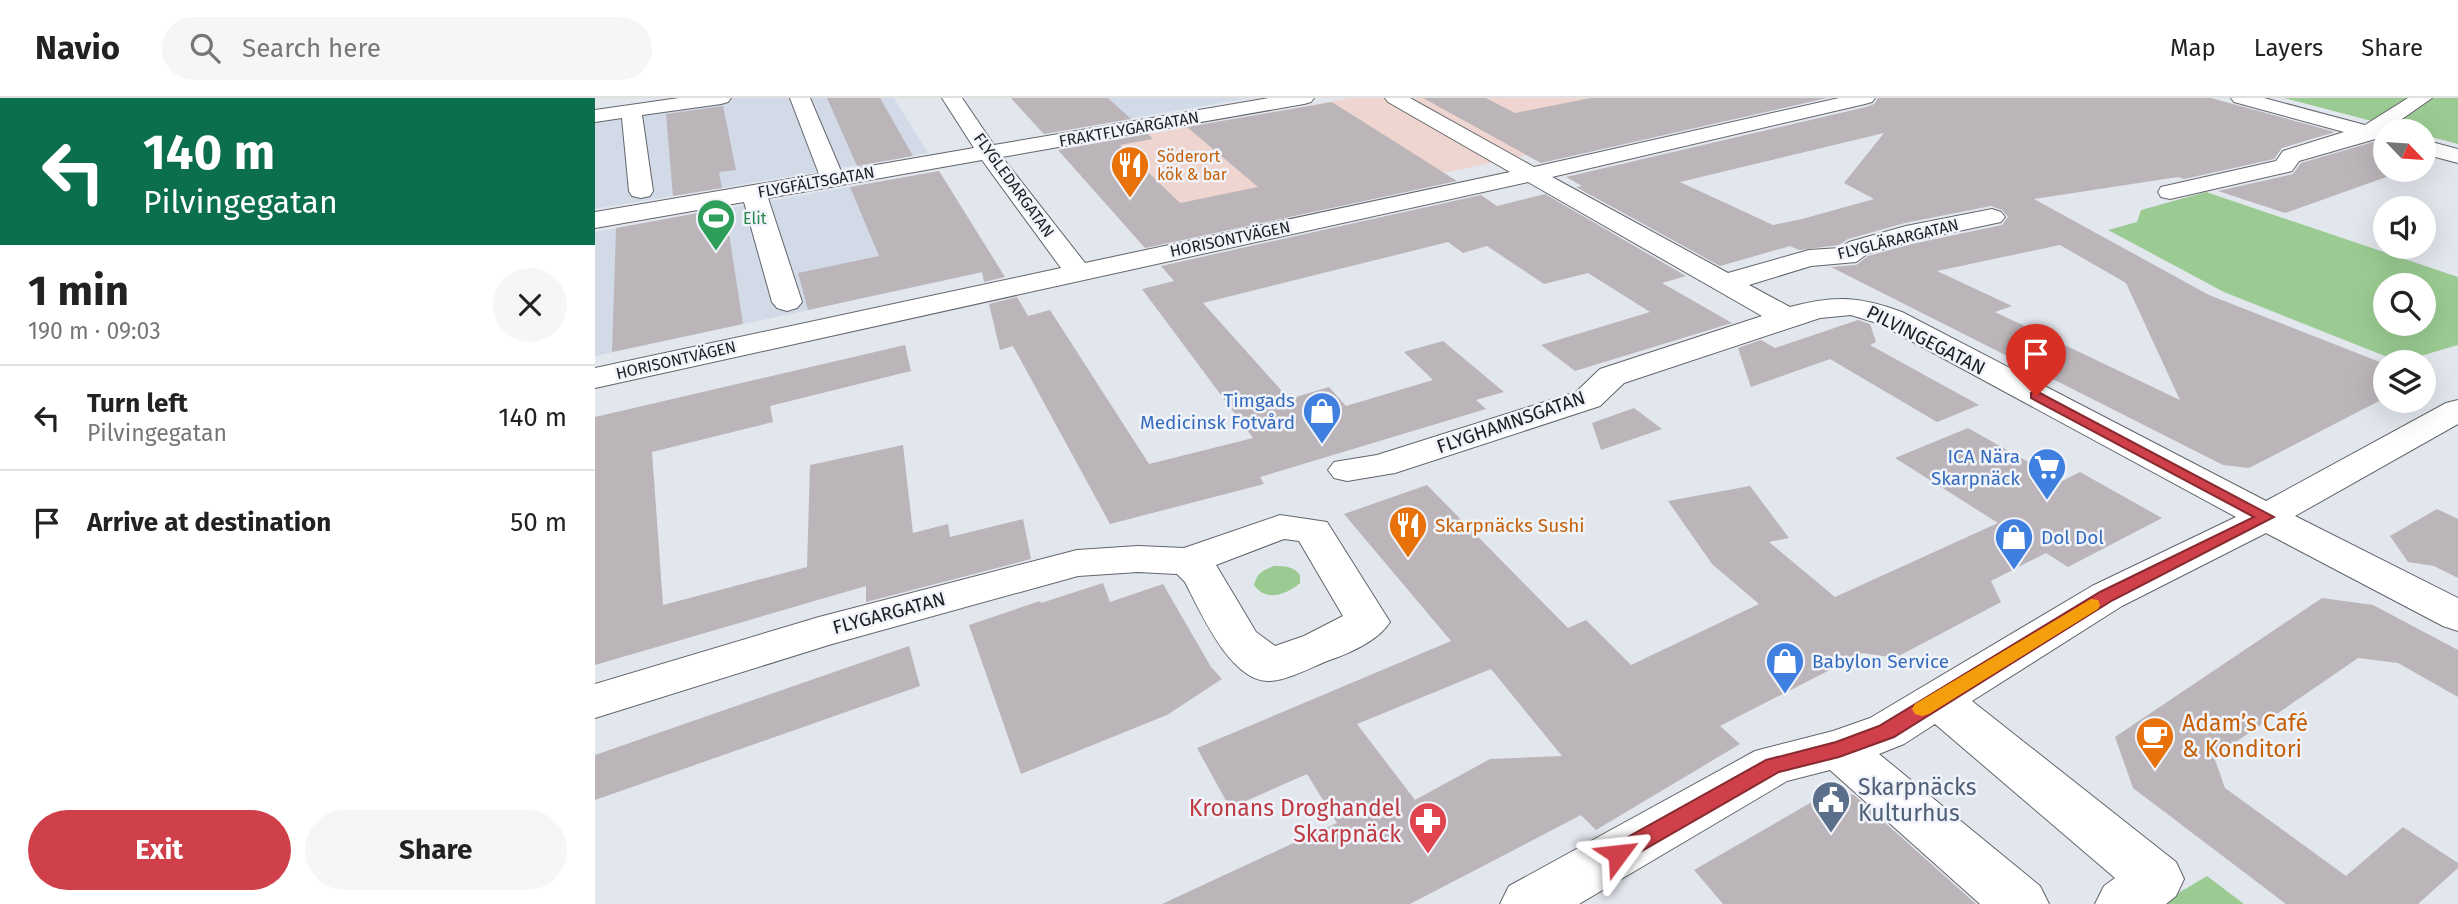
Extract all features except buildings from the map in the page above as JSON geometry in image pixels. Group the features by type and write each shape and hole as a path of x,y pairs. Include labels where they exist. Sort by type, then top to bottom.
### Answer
{"street":[{"path":"595,116 721,98"},
{"path":"800,98 830,169"},
{"name":"FLYGLEDARGATAN","path":"952,98 988,153 1077,271"},
{"path":"1395,98 1787,318"},
{"name":"HORISONTVÄGEN","path":"595,378 1519,169 1865,98"},
{"path":"2241,98 2373,133"},
{"path":"2395,119 2421,98"},
{"name":"FRAKTFLYGARGATAN","path":"1037,145 1295,99"},
{"path":"1154,106 1171,121"},
{"path":"631,111 641,191"},
{"path":"2170,192 2284,166 2291,156 2373,135"},
{"path":"600,209 641,191 830,169 908,144"},
{"name":"FLYGFÄLTSGATAN","path":"600,209 754,193 830,169 988,153 1037,145"},
{"path":"2436,150 2458,156"},
{"path":"754,193 787,302"},
{"name":"FLYGLÄRARGATAN","path":"1723,284 1809,258 1846,256 1858,248 1906,234 1992,217"},
{"path":"1783,266 1822,286"},
{"name":"PILVINGEGATAN","path":"1787,318 1818,308 1844,305 1865,307 1891,318 2458,616"},
{"name":"FLYGHAMNSGATAN","path":"1347,470 1382,465 1588,399 1612,376 1787,318"},
{"path":"1529,904 1773,765 1839,749 1887,731 2107,596 2266,517 2458,410"},
{"name":"FLYGARGATAN","path":"595,701 818,632 1077,562 1137,559 1188,561"},
{"path":"1937,699 2156,879 2124,904"},
{"path":"1839,749 2020,904"}],"shaded area":[{"path":"704,98 894,98 928,153 595,209 595,113"},
{"path":"1011,98 1251,98 1042,133"},
{"path":"1352,98 1791,98 1137,239 1059,150"},
{"path":"939,171 999,269 595,356 595,232"}],"green space":[{"path":"2284,98 2458,98 2458,144 2436,138 2436,119 2373,119 2373,121"},
{"path":"2206,192 2373,248 2373,259 2405,259 2458,277 2458,345 2436,351 2373,351 2224,292 2108,230 2137,222 2141,210"},
{"path":"1274,566 1295,570 1300,575 1300,583 1289,591 1276,595 1264,594 1254,585 1259,575"},
{"path":"2207,876 2244,904 2160,904"}],"slow traffic":[{"path":"1922,709 2091,605"}],"place":[{"name":"Söderort kök & bar","path":"1130,199"},
{"name":"Elit","path":"716,252"},
{"name":"Timgads Medicinsk Fotvård","path":"1322,445"},
{"name":"ICA Nära Skarpnäck","path":"2047,501"},
{"name":"Skarpnäcks Sushi","path":"1408,559"},
{"name":"Dol Dol","path":"2014,571"},
{"name":"Babylon Service","path":"1785,695"},
{"name":"Adam’s Café & Konditori","path":"2155,770"},
{"name":"Skarpnäcks Kulturhus","path":"1831,834"},
{"name":"Kronans Droghandel Skarpnäck","path":"1428,855"}],"route":[{"path":"1618,854 1773,765 1839,749 1887,731 2073,615 2266,517 2036,396"}]}
